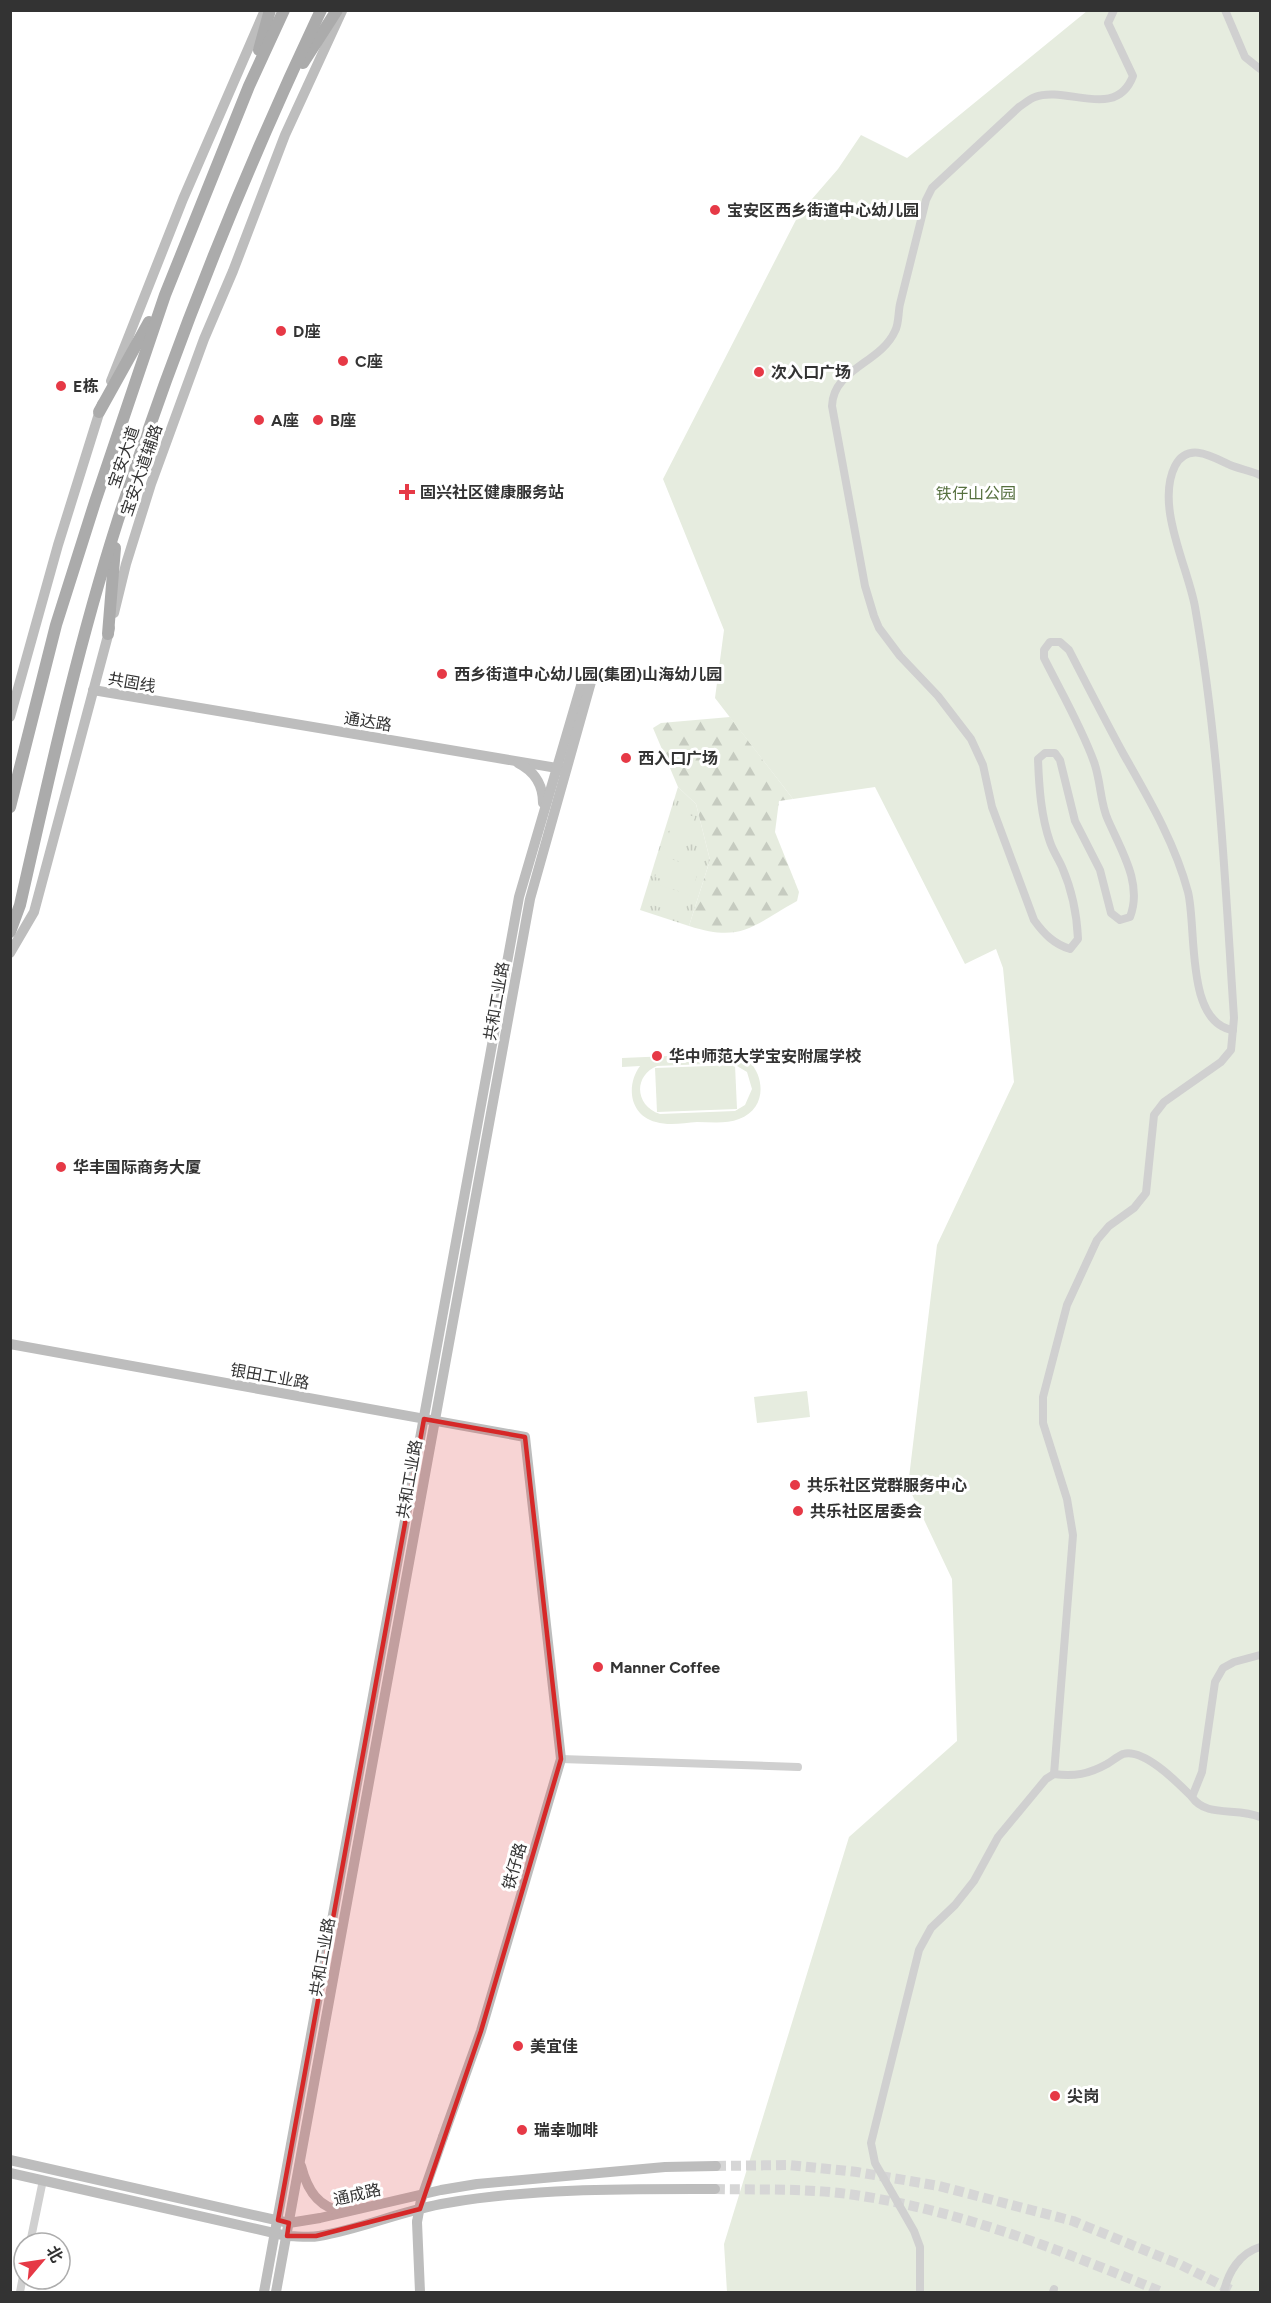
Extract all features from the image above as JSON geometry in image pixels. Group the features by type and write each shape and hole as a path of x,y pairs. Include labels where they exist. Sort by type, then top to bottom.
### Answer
{"main road":[{"path":"249,86 270,10"},
{"name":"宝安大道","path":"10,807 56,625 165,295 249,86 284,10"},
{"name":"宝安大道","path":"10,932 20,905 84,636 117,524 187,322 226,222 321,10"},
{"path":"278,102 339,10"},
{"path":"99,412 165,295"},
{"path":"108,634 117,524"}],"street":[{"path":"10,717 99,412 183,199 265,10"},
{"name":"宝安大道辅路","path":"10,953 34,912 129,552 204,339 233,271 285,135 339,10"},
{"path":"1114,10 1108,22 1133,76 1129,86 1112,97 1089,101 1056,95 1035,96 1019,107 932,188 926,200 904,287 896,330 883,349 840,381 832,398 834,424 865,586 874,616 879,628 900,656 971,739 983,765 992,807 1034,920 1042,931 1058,945 1070,949 1078,939 1077,917 1072,898 1062,868 1050,844 1042,811 1038,759 1045,753 1055,753 1060,760 1076,821 1100,870 1111,914 1120,920 1130,917 1133,908 1127,858 1107,819 1095,762 1044,658 1044,650 1050,642 1060,642 1069,650 1152,805 1180,864 1189,895 1198,986 1203,1004 1212,1019 1223,1028 1233,1030"},
{"path":"1225,10 1245,57 1260,69"},
{"path":"1054,1774 1073,1535 1067,1499 1042,1423 1043,1396 1067,1305 1097,1240 1109,1226 1134,1208 1146,1193 1154,1115 1164,1102 1221,1062 1231,1050 1233,1030 1232,983 1215,748 1195,605 1173,525 1169,491 1176,465 1188,453 1204,452 1260,475"},
{"name":"共和工业路","path":"284,2222 429,1420 530,900 562,768 588,677"},
{"name":"共固线","path":"93,690 165,703"},
{"name":"通达路","path":"165,703 562,768"},
{"path":"503,759 524,766 538,780 543,799 541,821"},
{"name":"共和工业路","path":"264,2292 300,2164 519,897 541,821 562,768"},
{"name":"银田工业路","path":"10,1344 525,1437"},
{"name":"铁仔路","path":"420,2292 417,2222 422,2200 481,2031 561,1759 525,1437"},
{"path":"1192,1797 1202,1772 1215,1682 1223,1668 1234,1662 1260,1655"},
{"path":"920,2292 920,2247 914,2231 875,2163 871,2143 919,1950 931,1928 955,1905 974,1881 998,1838 1046,1779 1054,1774 1070,1776 1093,1772 1123,1754 1135,1753 1161,1768 1192,1797 1197,1805 1209,1810 1249,1812 1260,1818"},
{"path":"561,1759 798,1767"},
{"name":"通成路","path":"10,2160 284,2222 350,2211 477,2184 665,2167 716,2166"},
{"path":"300,2164 309,2190 316,2199 325,2206 350,2211"},
{"name":"通成路","path":"10,2173 281,2235 316,2236 381,2222 444,2204 479,2198 612,2189 715,2189"},
{"path":"32,2231 43,2180"},
{"name":"共和工业路","path":"276,2292 281,2235"},
{"path":"1224,2292 1235,2265 1248,2251 1260,2247"}],"highlighted area":[{"path":"424,1419 525,1437 561,1759 481,2031 420,2209 316,2236 287,2236 289,2223 278,2220"}],"green space":[{"name":"铁仔山公园","path":"1087,11 1260,11 1260,2292 727,2292 724,2244 849,1837 957,1741 952,1579 908,1486 937,1245 1014,1082 1003,968 996,949 965,964 875,787 793,799 715,698 724,630 663,479 799,214 838,169 861,135 907,158"},
{"path":"730,717 793,799 779,801 775,832 799,892 797,901 757,924 735,932 722,933 689,926 710,860 696,804 678,787 653,728 661,723"},
{"path":"678,787 696,804 710,860 689,926 640,910"},
{"path":"676,811 695,817 683,855 664,849"},
{"path":"661,856 699,868 693,889 655,877"},
{"path":"653,883 690,895 684,915 646,903"},
{"path":"765,1052 766,1061 750,1062 759,1077 760,1094 754,1109 748,1115 729,1122 671,1124 656,1122 640,1113 635,1106 632,1090 640,1066 622,1067 622,1058","holes":["732,1063 747,1072 752,1089 745,1105 735,1111 660,1114 646,1105 640,1091 644,1077 657,1066"]},
{"path":"735,1065 737,1109 657,1112 655,1068"},
{"path":"807,1391 810,1417 757,1423 754,1397"}],"tunnel":[{"path":"716,2166 789,2165 857,2172 939,2186 1073,2221 1181,2265 1235,2292"},
{"path":"715,2189 803,2190 895,2202 1012,2234 1162,2292"}],"place":[{"name":"宝安区西乡街道中心幼儿园","path":"715,210"},
{"name":"D座","path":"281,331"},
{"name":"C座","path":"343,361"},
{"name":"次入口广场","path":"759,372"},
{"name":"E栋","path":"61,386"},
{"name":"A座","path":"259,420"},
{"name":"B座","path":"318,420"},
{"name":"固兴社区健康服务站","path":"407,492"},
{"name":"西乡街道中心幼儿园(集团)山海幼儿园","path":"442,674"},
{"name":"西入口广场","path":"626,758"},
{"name":"华中师范大学宝安附属学校","path":"657,1056"},
{"name":"华丰国际商务大厦","path":"61,1167"},
{"name":"共乐社区党群服务中心","path":"795,1485"},
{"name":"共乐社区居委会","path":"798,1511"},
{"name":"Manner Coffee","path":"598,1667"},
{"name":"美宜佳","path":"518,2046"},
{"name":"尖岗","path":"1055,2096"},
{"name":"瑞幸咖啡","path":"522,2130"}]}
